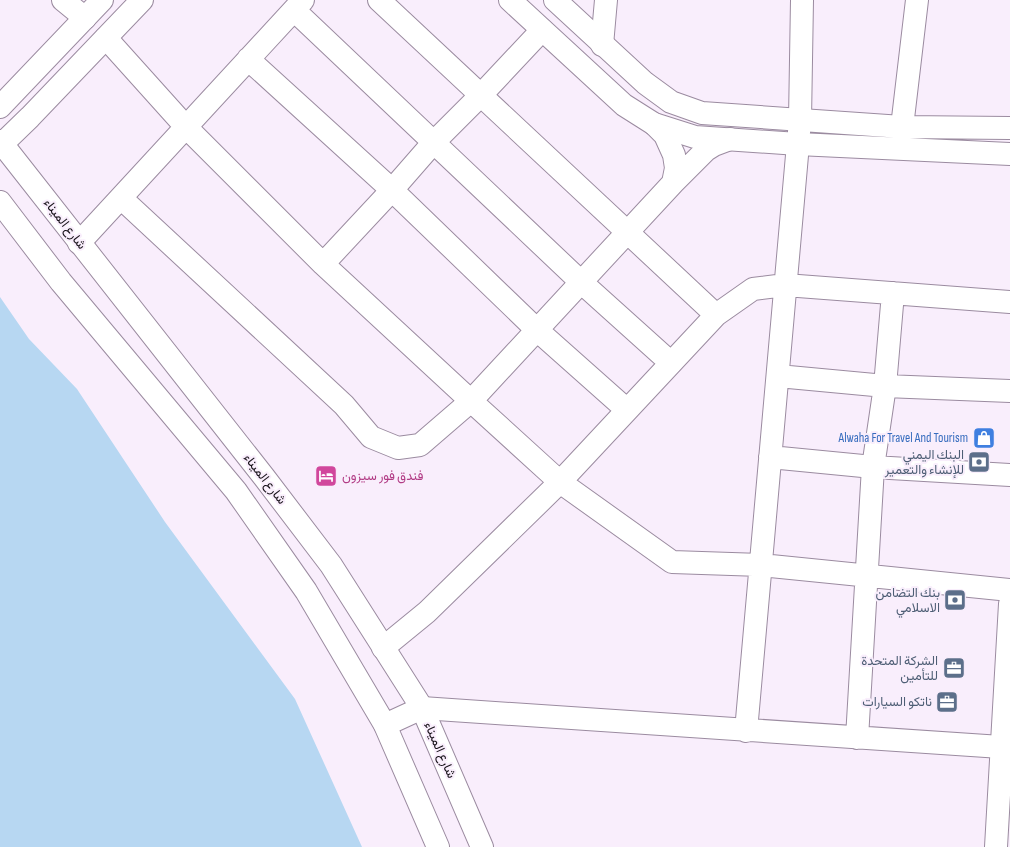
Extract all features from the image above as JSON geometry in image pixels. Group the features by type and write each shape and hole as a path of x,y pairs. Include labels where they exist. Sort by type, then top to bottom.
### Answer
{"street":[{"path":"63,0 85,18"},
{"path":"0,107 102,0"},
{"path":"1,144 142,0"},
{"path":"379,0 716,316"},
{"path":"510,0 624,105 654,124 665,135 674,155 676,168 673,183"},
{"path":"555,0 602,45 645,83 671,102 702,113 902,126 1010,128"},
{"path":"602,45 606,0"},
{"path":"746,731 800,120 802,0"},
{"path":"902,126 917,0"},
{"path":"79,243 298,5 433,143 581,282 671,363"},
{"path":"323,264 392,190 433,143 481,95 542,30"},
{"path":"106,38 186,127 323,264 560,482 672,562 761,565 1010,590"},
{"path":"248,59 392,190 536,330 627,410"},
{"path":"654,124 696,137 798,144 1010,154"},
{"path":"121,198 344,405 371,437 398,448 420,445 471,401 673,183 706,150 714,145 730,139"},
{"name":"شارع الميناء","path":"1,144 259,471 331,565 422,708 482,847"},
{"path":"0,202 61,282 236,491 306,591 385,725 438,847"},
{"path":"383,648 426,612 560,482 716,316 753,289 785,286 1010,302"},
{"path":"856,738 873,467 885,386 893,293"},
{"path":"778,376 885,386 1010,391"},
{"path":"770,457 873,467 1010,475"},
{"path":"996,847 1010,604"},
{"path":"385,725 422,708 1001,747"}],"water":[{"path":"0,297 29,339 77,389 165,522 295,699 362,847 0,847"}],"place":[{"name":"Alwaha For Travel And Tourism","path":"984,438"},
{"name":"البنك اليمني للإنشاء والتعمير","path":"979,462"},
{"name":"فندق فور سيزون","path":"326,476"},
{"name":"بنك التضامن الاسلامي","path":"955,600"},
{"name":"الشركة المتحدة للتأمين","path":"954,668"},
{"name":"ناتكو السيارات","path":"947,702"}]}
